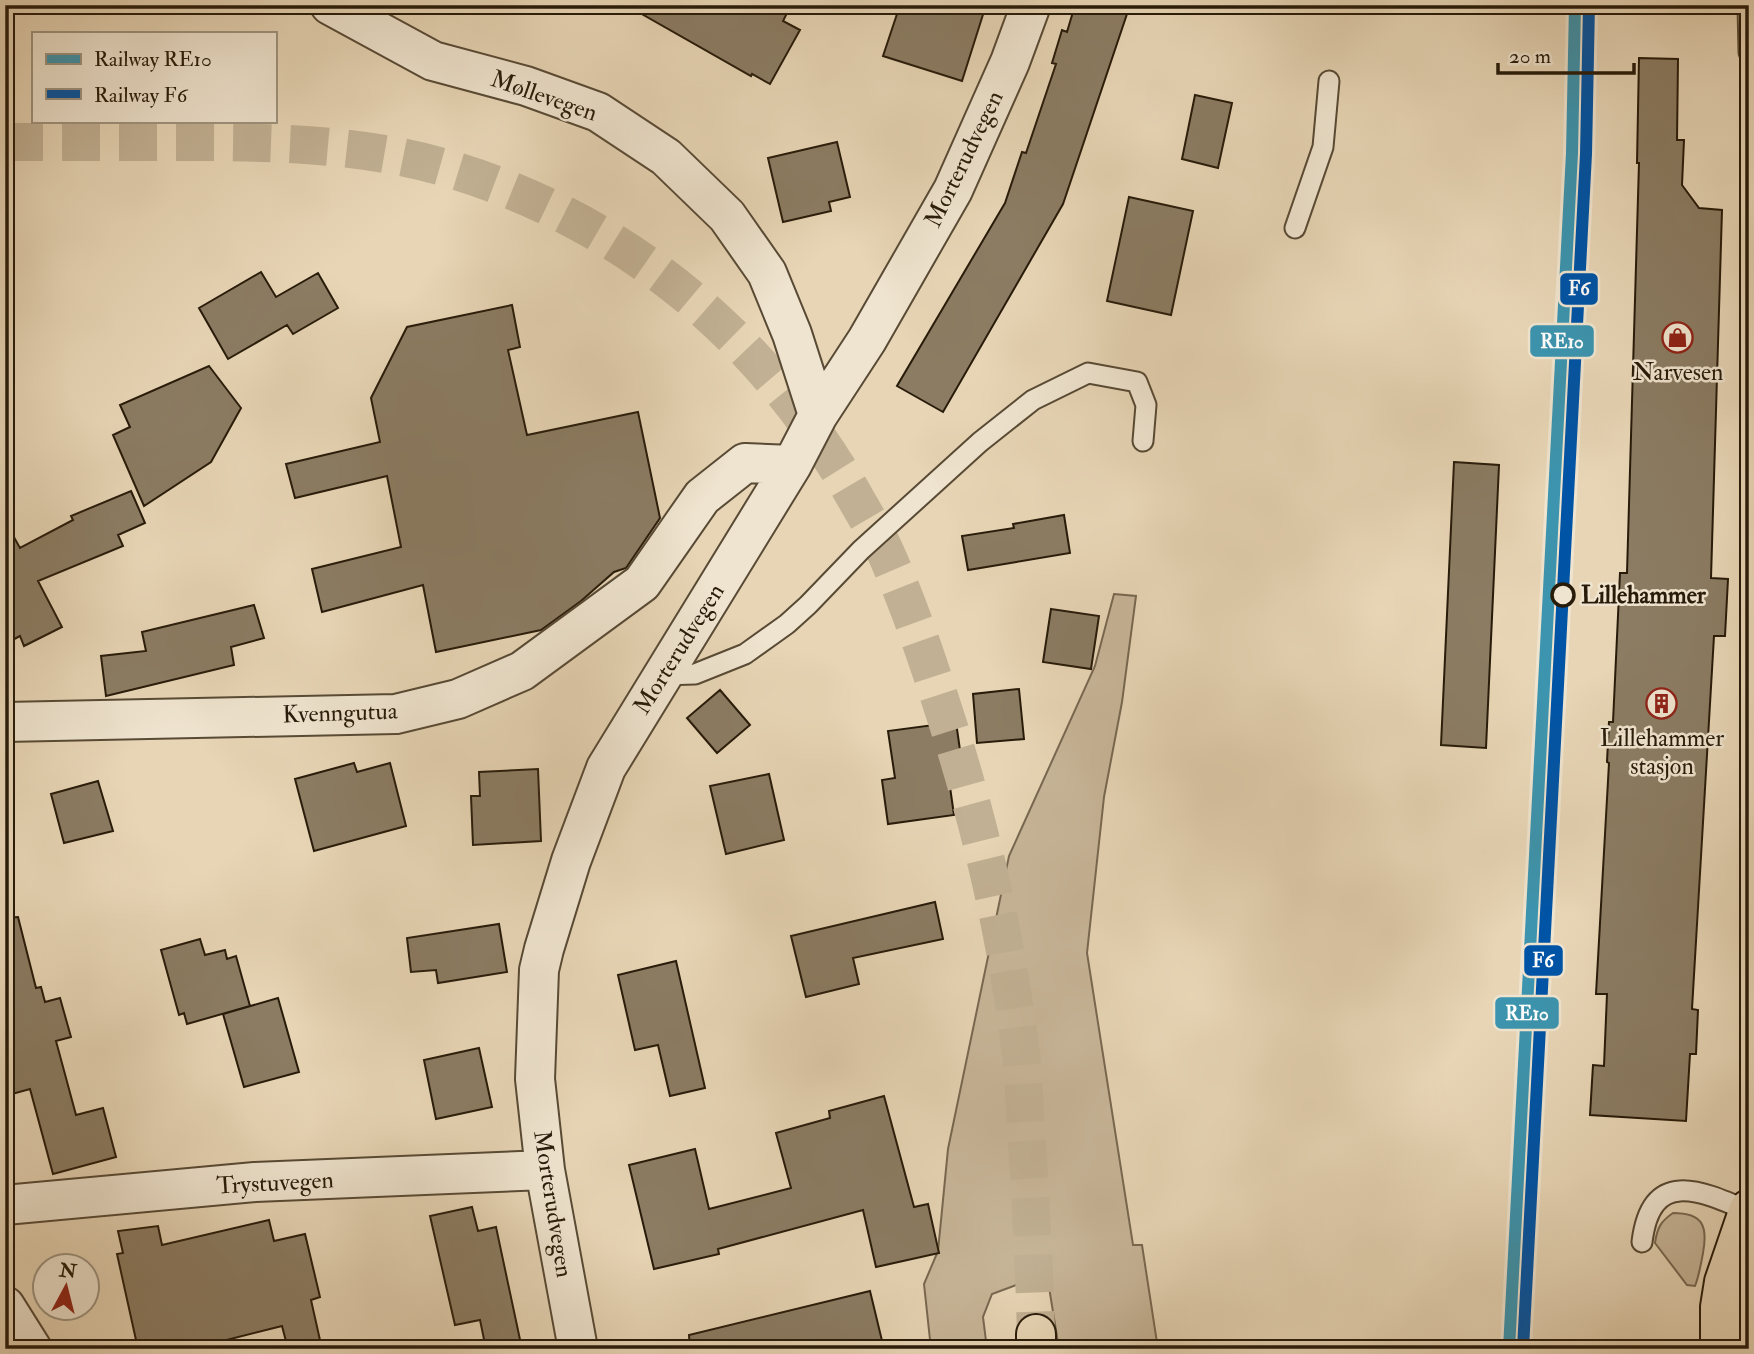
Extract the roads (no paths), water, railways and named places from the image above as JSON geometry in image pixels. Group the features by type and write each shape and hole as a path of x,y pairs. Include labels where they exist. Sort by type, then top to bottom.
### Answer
{"highway":[{"path":"1720,1349 1720,1307 1724,1282 1748,1210"}],"street":[{"name":"Møllevegen","path":"330,5 433,61 526,86 598,111 666,158 727,216 767,273 792,334 818,415"},
{"name":"Morterudvegen","path":"578,1349 545,1170 535,1079 539,970 570,861 606,768 792,465 818,415 867,340 953,190 1010,62 1031,5"},
{"name":"Kvenngutua","path":"5,722 396,714 458,699 522,671 642,583 702,497 744,463 792,465"},
{"name":"Trystuvegen","path":"5,1205 255,1182 545,1170"},
{"path":"5,1306 32,1349"}],"lane":[{"path":"1748,5 1749,52"},
{"path":"1295,229 1322,148 1329,81"},
{"path":"663,675 695,674 745,654 787,624 861,550 980,442 1032,400 1088,373 1137,382 1146,405 1143,441"},
{"path":"1642,1241 1648,1212 1668,1194 1694,1190 1748,1210"}],"tunnel":[{"path":"5,142 312,145 407,158 439,166 505,188 568,217 627,251 681,290 732,335 778,385 819,440 883,547 925,655 971,801 1000,923 1021,1057 1036,1334"}],"rail line":[{"name":"RE10","path":"1509,1349 1572,153 1575,5"},
{"name":"F6","path":"1523,1349 1586,154 1589,5"}],"place":[{"name":"Narvesen","path":"1678,338"},
{"name":"Lillehammer","path":"1563,595"},
{"name":"Lillehammer stasjon","path":"1662,704"}]}
